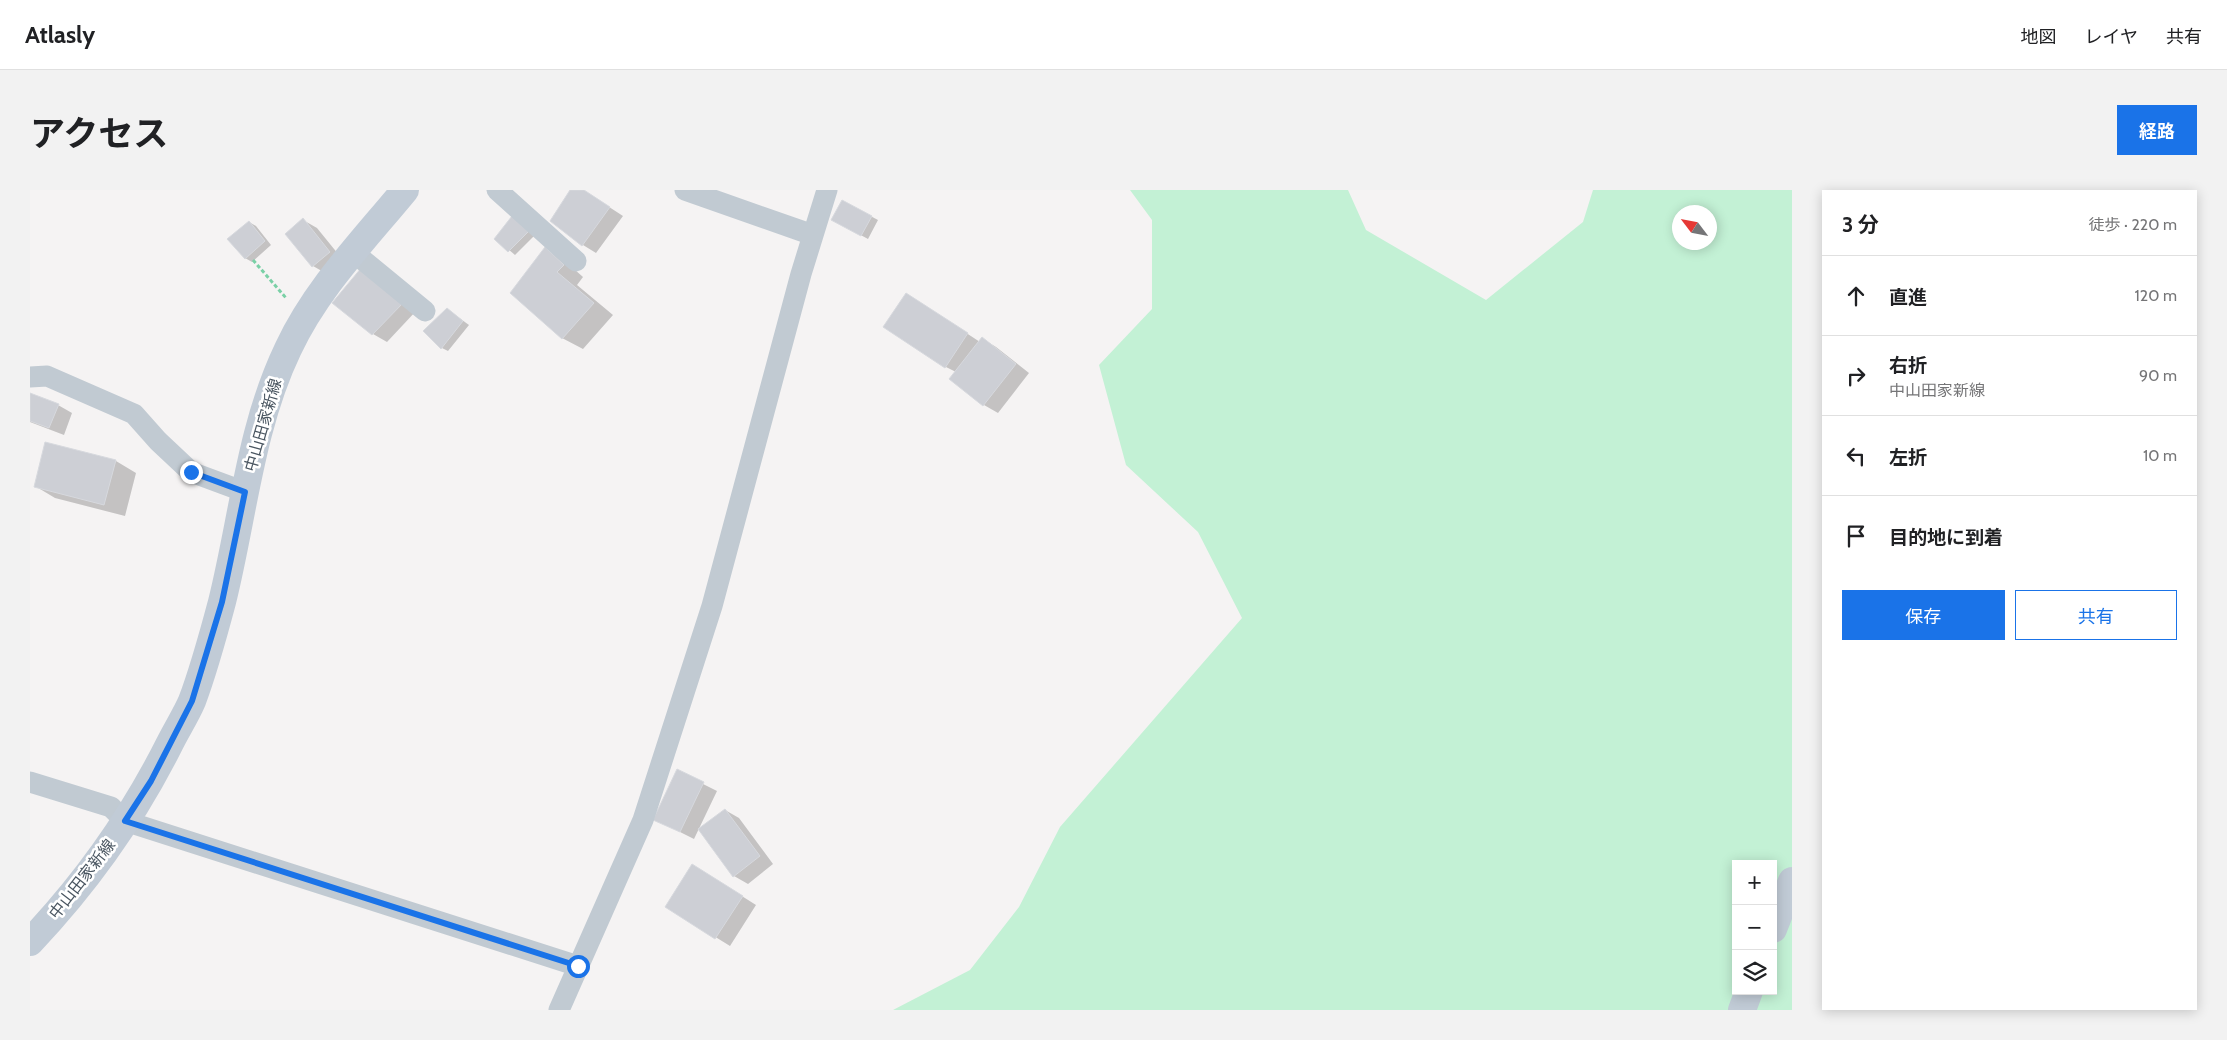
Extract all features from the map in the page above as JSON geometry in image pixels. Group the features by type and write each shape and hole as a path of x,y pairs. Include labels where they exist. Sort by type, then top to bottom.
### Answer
{"main road":[{"name":"中山田家新線","path":"30,942 57,914 125,821 151,781 192,701 222,602 245,492 270,392 288,348 321,292 405,190"},
{"path":"1777,919 1792,881"},
{"path":"1742,1010 1748,995"}],"street":[{"path":"498,190 576,261"},
{"path":"685,190 813,234"},
{"path":"559,1010 643,820 712,606 813,234 827,190"},
{"path":"353,252 425,311"},
{"path":"30,377 47,376 134,414 158,441 191,472 245,492"},
{"path":"30,782 111,807 125,821 578,966"}],"path":[{"path":"254,260 304,319"}],"green space":[{"path":"1130,190 1348,190 1366,230 1486,300 1583,222 1593,190 1792,190 1792,1010 893,1010 970,970 1019,907 1060,827 1242,618 1198,532 1126,465 1099,365 1152,309 1152,220"}],"building":[{"path":"570,190 584,190 610,207 582,246 550,221"},
{"path":"842,200 872,216 861,236 831,220"},
{"path":"512,216 529,231 508,252 494,239"},
{"path":"303,218 330,252 312,267 285,234"},
{"path":"249,221 265,241 245,259 227,239"},
{"path":"545,247 564,265 557,272 594,303 562,339 510,293"},
{"path":"362,267 404,302 372,335 332,303"},
{"path":"906,293 968,333 945,368 883,327"},
{"path":"447,308 463,321 441,349 423,331"},
{"path":"982,337 1016,364 983,406 949,379"},
{"path":"30,393 59,404 49,428 30,421"},
{"path":"45,442 116,460 104,505 34,487"},
{"path":"677,769 704,782 680,832 653,820"},
{"path":"725,809 760,856 733,877 698,829"},
{"path":"692,864 743,896 715,939 665,907"}],"route":[{"path":"191,472 245,492 222,602 192,701 151,781 125,821 578,966"}]}
